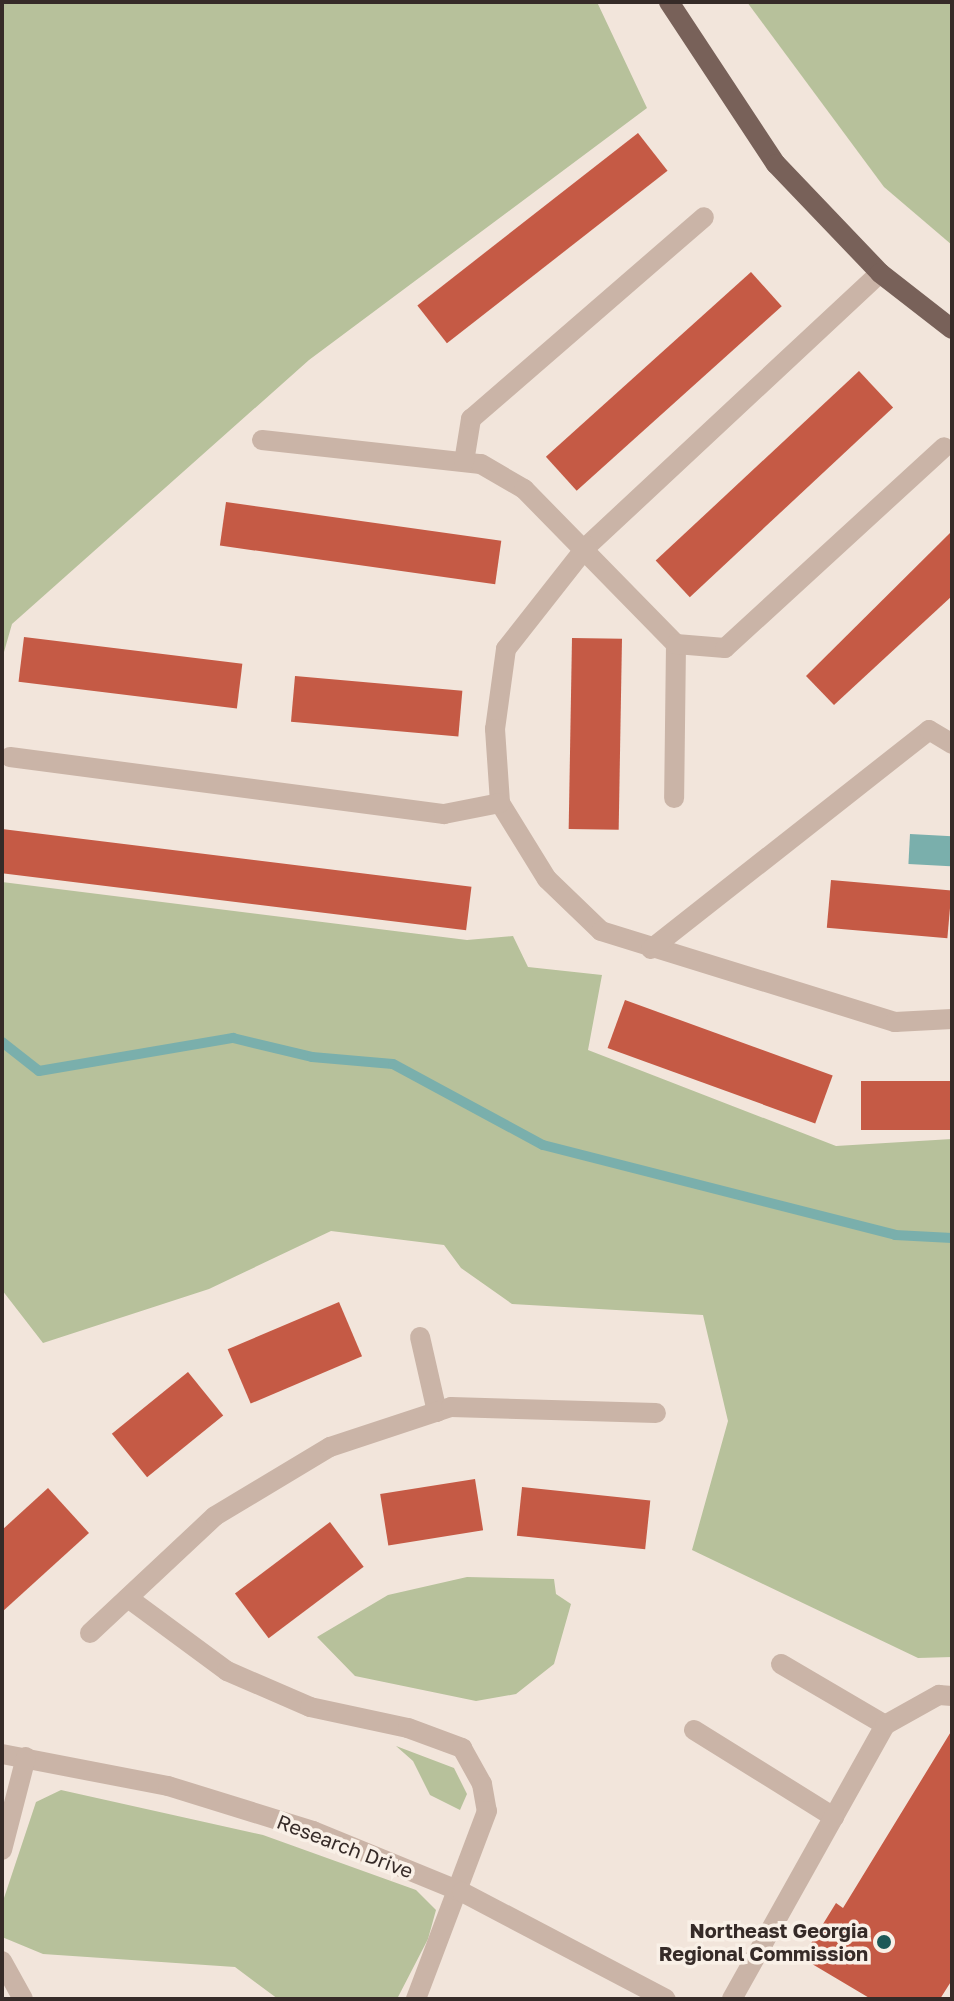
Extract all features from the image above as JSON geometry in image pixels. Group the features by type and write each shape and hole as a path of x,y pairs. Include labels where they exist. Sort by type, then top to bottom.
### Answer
{"main road":[{"path":"669,2 776,164 880,273 952,329"}],"street":[{"path":"464,462 471,419 704,217"},
{"path":"880,273 587,546 506,649 495,729 500,803 547,879 601,931 651,949 895,1022 952,1019"},
{"path":"262,440 464,462 524,489 587,546 676,644 674,798"},
{"path":"676,644 725,648 944,447"},
{"path":"651,949 929,730 952,744"},
{"path":"10,757 444,814 500,803"},
{"path":"420,1337 437,1412"},
{"path":"90,1633 215,1516 330,1447 437,1412 656,1413"},
{"path":"128,1598 227,1671 310,1707 462,1748 482,1784 487,1811 462,1892 416,1999"},
{"path":"781,1664 885,1725"},
{"path":"732,1999 885,1725 939,1695 952,1696"},
{"path":"694,1730 834,1817"},
{"name":"Research Drive","path":"2,1754 183,1791 313,1831 462,1892 666,1999"},
{"path":"2,1850 26,1757"},
{"path":"2,1961 23,1999"}],"green space":[{"path":"2,2 597,2 647,108 309,360 12,624 2,659"},
{"path":"747,2 952,2 952,245 884,187"},
{"path":"2,882 467,940 513,936 528,967 602,975 588,1050 836,1146 952,1139 952,1657 918,1658 692,1550 728,1421 703,1315 512,1304 461,1268 444,1245 331,1231 209,1289 43,1343 2,1290"},
{"path":"467,1577 554,1579 556,1594 571,1604 554,1664 516,1694 476,1701 355,1676 317,1637 388,1595"},
{"path":"396,1746 454,1768 467,1794 460,1810 430,1795 413,1761"},
{"path":"61,1790 263,1835 416,1890 436,1910 428,1939 397,1999 278,1999 235,1967 43,1954 2,1937 2,1904 36,1802"}],"water":[{"path":"910,834 952,836 950,866 908,864"}],"building":[{"path":"638,133 668,171 447,343 417,305"},
{"path":"751,272 782,306 577,491 546,457"},
{"path":"859,371 893,408 690,597 656,561"},
{"path":"226,502 501,541 495,584 220,546"},
{"path":"952,531 952,596 834,705 806,676"},
{"path":"24,637 242,664 237,708 19,682"},
{"path":"572,638 622,639 619,830 569,829"},
{"path":"295,676 462,691 458,736 291,722"},
{"path":"2,829 471,887 466,930 2,873"},
{"path":"831,880 952,891 947,938 827,928"},
{"path":"625,1000 833,1076 815,1124 608,1048"},
{"path":"861,1081 952,1081 952,1130 861,1130"},
{"path":"339,1302 362,1356 251,1404 228,1349"},
{"path":"188,1372 223,1416 147,1477 112,1434"},
{"path":"475,1479 483,1530 388,1545 380,1494"},
{"path":"522,1487 650,1500 645,1549 517,1536"},
{"path":"48,1488 89,1533 2,1612 2,1530"},
{"path":"330,1522 364,1567 269,1638 235,1594"},
{"path":"952,1730 952,1980 940,1999 871,1999 802,1958 836,1903 843,1908"}],"waterway":[{"path":"2,1042 39,1071 233,1038 312,1057 393,1064 543,1145 895,1235 952,1238"}],"place":[{"name":"Northeast Georgia Regional Commission","path":"884,1942"}]}
